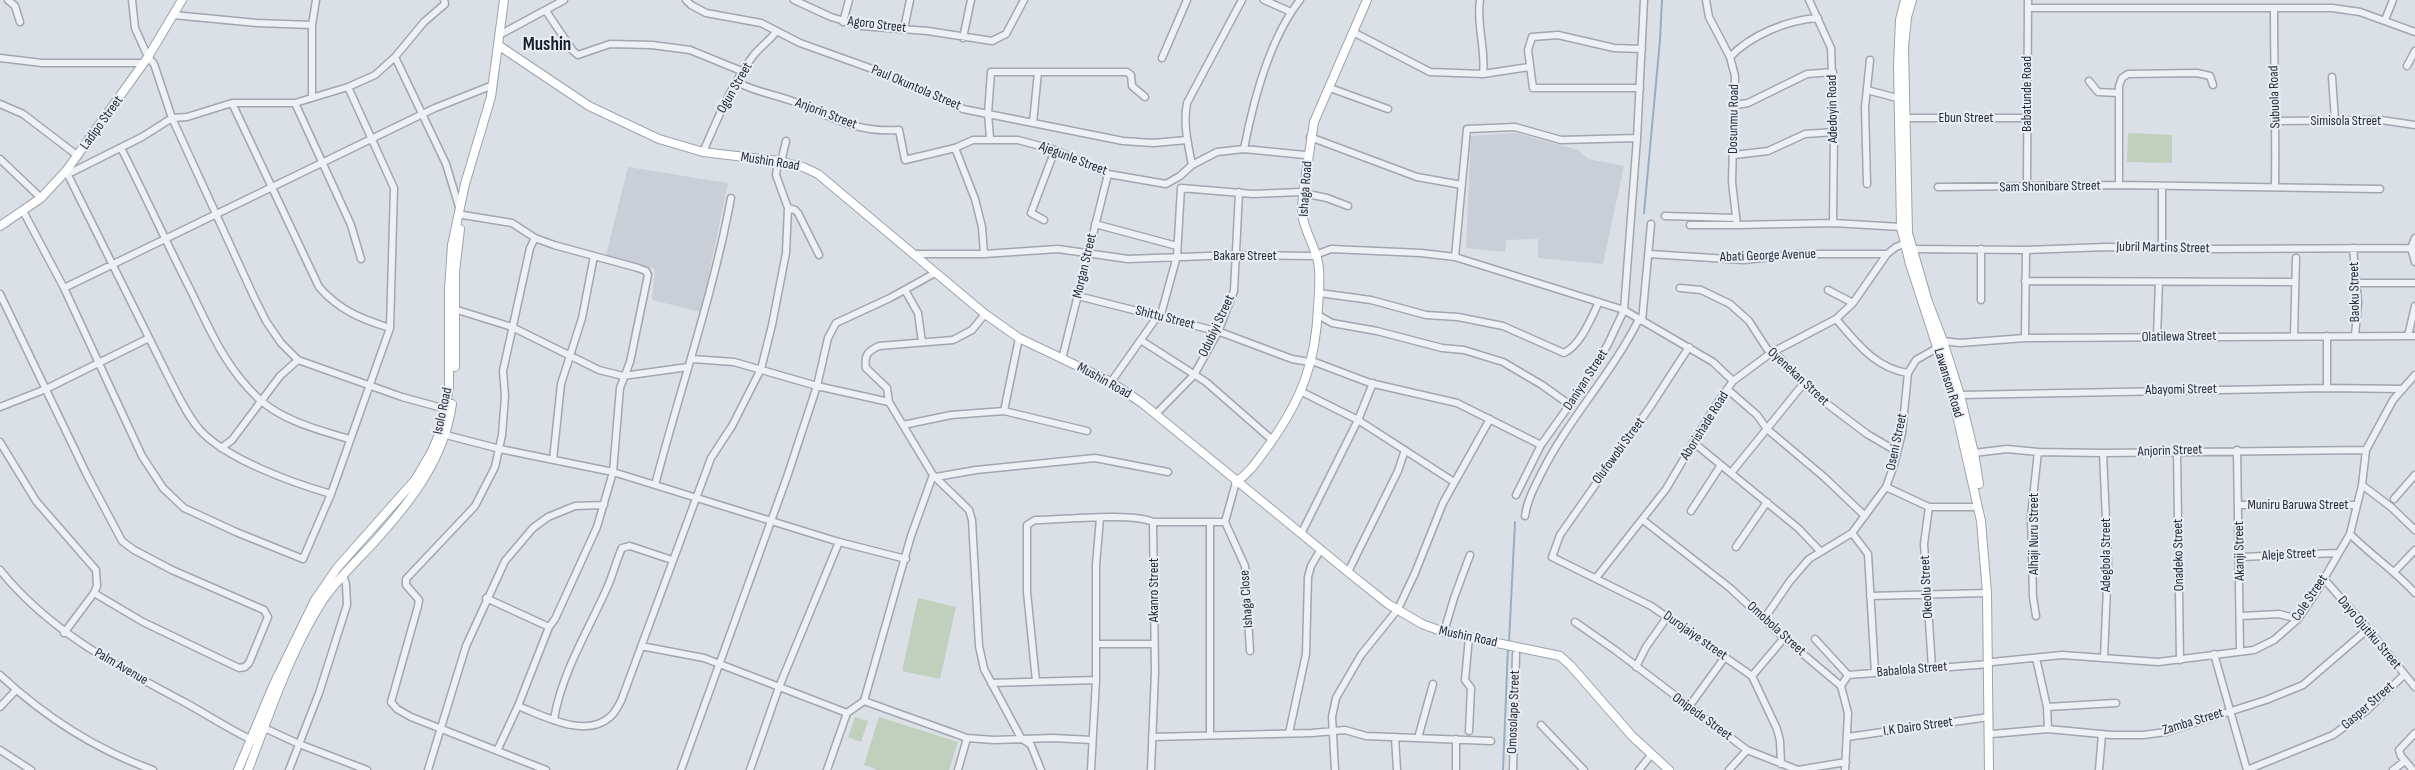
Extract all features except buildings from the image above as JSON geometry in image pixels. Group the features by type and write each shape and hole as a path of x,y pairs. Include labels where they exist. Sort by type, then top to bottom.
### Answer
{"main road":[{"name":"Ladipo Street","path":"0,226 41,198 67,172 145,60 182,0"},
{"name":"Isolo Road","path":"248,770 293,658 321,603 343,575 400,512 422,483 446,435 454,386 450,266 459,207 488,111 504,0"},
{"name":"Isolo Road","path":"238,770 297,633 315,600 345,558 393,506 428,459 441,430 446,409 449,380 456,257 471,180 494,106 508,0"},
{"name":"Ishaga Road","path":"1301,192 1310,138 1320,107 1330,88 1365,0"},
{"name":"Ishaga Road","path":"1238,478 1244,477 1260,457 1291,413 1302,392 1310,361 1318,315 1319,268 1301,228 1301,192 1305,155 1314,114 1365,0"},
{"name":"Lawanson Road","path":"1906,0 1900,20 1905,118 1908,246 1956,408 1985,545 1993,770"},
{"name":"Lawanson Road","path":"1912,0 1905,29 1897,98 1901,227 1943,341 1960,395 1974,453 1989,550 1989,770"},
{"name":"Mushin Road","path":"501,47 589,106 659,139 703,152 780,161 803,167 818,174 985,314 1019,338 1111,382 1157,414 1238,478 1348,572 1398,609 1422,624 1444,632 1500,643 1516,650 1560,656 1651,755 1669,770"},
{"name":"Ishaga Road","path":"1238,478 1270,438 1296,398 1310,361 1314,336 1317,278 1317,266 1314,255"},
{"path":"393,506 400,512"}],"street":[{"path":"8,0 15,6 20,22"},
{"path":"132,0 135,28 145,60"},
{"path":"312,98 312,25 316,0"},
{"path":"330,494 239,459 220,448 199,429 191,418 149,338 67,172 121,148 172,118 187,117 232,103 295,103 348,87 375,76 395,57 424,22 443,8 444,0"},
{"path":"503,33 564,0"},
{"name":"Paul Okuntola Street","path":"686,0 690,5 706,13 761,23 800,43 878,71 963,109 1123,141 1152,143 1187,140"},
{"name":"Agoro Street","path":"794,0 803,1 843,22 861,26 928,31 963,38 992,41 1001,38 1010,29 1024,0"},
{"path":"843,22 849,0"},
{"path":"904,29 910,0"},
{"path":"963,38 971,0"},
{"path":"1162,58 1187,0"},
{"path":"1192,165 1187,140 1185,114 1187,103 1242,0"},
{"path":"1264,0 1291,12"},
{"path":"1244,149 1249,123 1272,51 1291,12 1300,0"},
{"path":"1480,0 1478,16 1483,40 1483,74"},
{"path":"1624,310 1637,138 1644,0"},
{"name":"Dosunmu Road","path":"1706,0 1709,17 1730,57 1735,76 1732,182 1737,219"},
{"name":"Adedoyin Road","path":"1809,0 1831,48 1834,132 1833,222"},
{"name":"Babatunde Road","path":"2027,187 2028,0"},
{"path":"2385,20 2392,0"},
{"path":"2028,8 2122,4 2260,3 2274,8 2345,9 2385,20 2415,32"},
{"name":"Subuola Road","path":"2274,8 2274,70 2277,121 2274,187"},
{"path":"546,11 572,51 578,55 610,44 652,45 690,50 744,72"},
{"path":"173,15 257,23 312,25"},
{"path":"1730,57 1741,46 1756,38 1799,20 1818,18"},
{"name":"Ogun Street","path":"703,152 717,118 737,82 753,56 777,31"},
{"path":"1353,32 1430,72 1483,74 1529,67"},
{"path":"1640,88 1532,88 1528,50 1532,37 1558,35 1614,48 1642,49"},
{"path":"2407,66 2415,51"},
{"path":"395,57 424,114 446,164 459,207"},
{"path":"0,58 42,63 145,60 154,64 172,118 266,320 281,343 298,360 370,386 446,409"},
{"path":"1867,184 1867,90 1870,60"},
{"path":"990,138 988,114 991,72 1127,72 1131,75 1132,86 1146,97"},
{"path":"1034,123 1038,72"},
{"path":"1735,105 1748,104 1807,74 1833,72"},
{"path":"2119,185 2118,93 2120,83 2128,74 2205,74 2210,76 2213,85"},
{"path":"2332,77 2335,120"},
{"path":"2090,81 2098,92 2118,93"},
{"name":"Anjorin Street","path":"737,82 760,93 791,101 857,128 899,130 905,160 923,157"},
{"path":"64,288 373,138 493,85"},
{"path":"23,211 64,288 142,456 163,488 184,508 300,559 306,556 390,328 394,188 373,138 348,87"},
{"path":"1330,88 1388,109"},
{"path":"1867,90 1897,98"},
{"path":"232,103 270,188 319,287 330,301 348,313 390,328"},
{"path":"295,103 351,225 361,259"},
{"path":"0,104 23,114 78,156"},
{"name":"Ebun Street","path":"1905,118 2028,118"},
{"name":"Simisola Street","path":"2277,121 2394,121 2415,126"},
{"path":"1455,257 1467,129 1514,127 1561,140 1637,138"},
{"path":"1734,155 1768,151 1805,134 1834,132"},
{"name":"Ajegunle Street","path":"923,157 955,148 973,140 990,138 1018,140 1055,150 1108,174 1181,188 1239,192 1301,192 1328,198 1348,206"},
{"path":"1310,138 1417,177 1462,185"},
{"path":"518,706 554,719 588,727 611,717 621,701 657,608 672,560 710,458 732,426 761,369 786,253 788,208 776,175 786,141"},
{"path":"121,148 223,357 260,400 304,425 348,439"},
{"path":"955,148 975,199 982,227 984,254"},
{"path":"1166,184 1180,176 1192,165 1217,152 1244,149 1305,155"},
{"path":"1044,220 1031,213 1055,150"},
{"path":"0,159 41,198"},
{"name":"Morgan Street","path":"1062,358 1108,174"},
{"name":"Sam Shonibare Street","path":"1938,187 2119,185 2162,188 2274,187 2380,189"},
{"path":"1111,382 1158,317 1177,256 1181,188"},
{"path":"2162,188 2162,247"},
{"name":"Odubiyi Street","path":"1157,414 1194,375 1218,332 1234,291 1239,192"},
{"path":"655,485 671,421 688,367 692,360 731,198"},
{"path":"788,208 798,213 819,255"},
{"path":"463,215 512,223 535,238 606,261 638,268 646,271 648,275 630,362 623,376 618,401 612,472 604,505 555,619 549,627 518,706 497,751"},
{"path":"1665,216 1833,222 1901,227"},
{"path":"1690,225 1737,219"},
{"path":"1094,224 1177,246"},
{"path":"1525,516 1528,499 1555,446 1624,349 1641,320 1651,224"},
{"path":"535,238 530,248 503,371 505,401 500,450 490,478 475,506 406,579 406,585 419,600 391,702 396,709 411,717 546,770"},
{"path":"2415,238 2413,248 2415,262"},
{"name":"Aborishade Road","path":"1596,578 1666,489 1727,388 1771,353 1836,318 1853,303 1887,254 1896,246 1908,246"},
{"name":"Jubril Martins Street","path":"1908,246 2026,250 2162,247 2212,249 2413,248"},
{"name":"Baoku Street","path":"2353,248 2357,283 2355,336"},
{"name":"Bakare Street","path":"914,254 984,254 1058,249 1128,259 1177,256 1314,255 1331,249 1421,253 1455,257 1624,310 1713,362 1733,382"},
{"path":"1981,300 1982,249"},
{"path":"2025,338 2026,250"},
{"name":"Abati George Avenue","path":"1649,254 1744,260 1798,254 1887,254"},
{"path":"553,460 561,384 568,357 582,318 594,256"},
{"path":"2294,336 2296,258"},
{"path":"682,770 787,477 817,386 828,338 836,323 905,290 935,273"},
{"path":"2026,281 2295,282"},
{"path":"2157,338 2159,282"},
{"path":"2357,283 2415,283"},
{"name":"Oyenekan Street","path":"1680,288 1701,290 1730,304 1749,321 1771,353 1778,355 1822,400 1867,434 1896,451"},
{"path":"905,290 918,313 922,342"},
{"path":"1828,290 1853,303"},
{"path":"1318,293 1371,300 1426,315 1458,317 1503,326 1564,353 1575,345 1599,302"},
{"path":"0,294 87,475 122,541 134,550 172,570 264,610 268,617 249,663 245,667 239,668 143,622 94,593"},
{"name":"Shittu Street","path":"1078,296 1218,332 1292,359 1310,361 1373,383 1457,403 1541,445"},
{"path":"2412,336 2415,306"},
{"path":"454,309 512,327 568,357 599,370 623,376 688,367"},
{"name":"Daniyan Street","path":"1516,495 1541,445 1570,405 1608,344 1624,310"},
{"path":"985,314 972,330 964,336 944,342 879,346 869,351 866,356 866,368 887,388 889,402 935,476 969,510 972,520 979,646 984,669 1021,738 1031,745 1041,770"},
{"path":"1318,315 1332,322 1377,330 1442,348 1464,350 1503,362 1542,385 1570,405"},
{"path":"1836,318 1871,357 1889,369 1908,373 1916,360 1937,348"},
{"path":"2326,336 2327,388"},
{"name":"Olatilewa Street","path":"1943,341 1960,343 2025,338 2412,336"},
{"path":"0,407 99,364 149,338"},
{"path":"1004,411 1019,338"},
{"path":"1142,340 1224,396 1270,438"},
{"name":"Olufowobi Street","path":"1552,557 1560,535 1690,347"},
{"path":"220,448 232,440 260,400 280,376 298,360"},
{"path":"692,360 734,362 817,386 889,402"},
{"name":"Oseni Street","path":"1764,619 1790,581 1809,559 1852,533 1886,487 1902,433 1908,373"},
{"name":"Cole Street","path":"1990,663 2062,655 2138,662 2180,660 2254,650 2274,640 2298,619 2350,534 2362,485 2366,450 2393,400 2415,375"},
{"path":"1302,532 1358,420 1373,383"},
{"path":"1731,473 1804,383"},
{"path":"1727,388 1757,415 1767,429 1824,477 1865,516"},
{"name":"Abayomi Street","path":"1960,395 2327,388 2403,389"},
{"path":"1302,392 1358,420 1454,482"},
{"path":"903,425 951,416 1004,411 1087,432"},
{"path":"1335,770 1332,717 1340,690 1361,655 1398,609 1454,482 1490,419"},
{"path":"446,435 500,450 612,472 838,542 906,559"},
{"path":"0,442 36,501 96,570 97,586 94,593 64,632"},
{"path":"1693,442 1810,538 1820,551"},
{"name":"Anjorin Street","path":"1974,453 2007,448 2038,452 2103,453 2366,450"},
{"path":"1348,572 1398,471 1405,450"},
{"name":"Akanji Street","path":"2237,450 2241,616 2240,651"},
{"name":"Onadeko Street","path":"2177,451 2180,660"},
{"name":"Alhaji Nuru Street","path":"2036,616 2033,597 2032,516 2038,452"},
{"name":"Adegbola Street","path":"2103,453 2108,564 2104,658"},
{"path":"935,476 982,469 1095,458 1168,472"},
{"path":"1691,511 1721,465"},
{"path":"2394,500 2415,475"},
{"path":"827,770 847,713 864,701 917,519 935,476"},
{"path":"1036,681 1027,592 1026,525 1035,520 1100,518 1143,518 1153,522 1224,522 1238,478"},
{"path":"2362,485 2391,507 2415,530"},
{"path":"1886,487 1929,507 1978,507"},
{"path":"1736,547 1767,502"},
{"path":"428,770 466,646 486,598 505,561 533,528 548,518 575,506 604,505"},
{"name":"Muniru Baruwa Street","path":"2239,505 2357,505"},
{"name":"Okeolu Street","path":"1929,507 1924,544 1932,668"},
{"path":"1091,770 1097,644 1096,565 1100,518"},
{"name":"Omobola Street","path":"1643,520 1712,574 1842,686"},
{"name":"Akanro Street","path":"1151,770 1154,644 1153,522"},
{"name":"Ishaga Close","path":"1224,522 1245,566 1250,651"},
{"path":"1210,523 1210,735"},
{"path":"1852,533 1868,554 1875,673"},
{"path":"2350,534 2415,593"},
{"path":"750,770 779,687 838,542"},
{"path":"554,719 557,702 572,659 608,585 622,548 630,546 672,560"},
{"path":"1289,733 1306,654 1308,577 1311,566 1320,549"},
{"path":"2394,572 2415,550"},
{"name":"Aleje Street","path":"2240,558 2338,553"},
{"path":"1444,632 1470,555"},
{"name":"Durojaiye street","path":"1552,557 1633,595 1668,616 1752,676 1777,729 1780,740 1781,764"},
{"name":"Palm Avenue","path":"0,570 18,593 64,632 124,670 250,739 259,742"},
{"path":"289,770 319,693 347,605 346,584 343,575"},
{"name":"Dayo Ojutiku Street","path":"2324,579 2415,687"},
{"path":"1870,596 1926,593 1987,593"},
{"path":"486,598 549,627"},
{"path":"2241,616 2279,614 2298,619"},
{"path":"1636,667 1646,647 1668,616"},
{"name":"Onipede Street","path":"1575,622 1615,650 1688,708 1747,750 1798,770 1846,762"},
{"name":"Zamba Street","path":"1992,734 2048,729 2102,734 2143,735 2166,732 2266,700 2303,685 2368,629"},
{"path":"1469,637 1465,680 1471,688 1469,731"},
{"path":"1752,676 1784,638"},
{"path":"1815,639 1848,675 1842,686 1848,713 1846,770"},
{"path":"1097,644 1154,644"},
{"path":"641,646 690,654 847,713"},
{"name":"Omosolape Street","path":"1513,770 1516,650"},
{"path":"2214,654 2247,770"},
{"path":"1688,708 1725,657"},
{"path":"2036,658 2047,707 2048,729"},
{"name":"Babalola Street","path":"1848,675 1990,663"},
{"path":"0,675 16,690 50,715 97,745 153,770"},
{"name":"Gasper Street","path":"2247,770 2333,735 2366,711 2404,675"},
{"path":"992,683 1096,680"},
{"path":"1418,738 1433,684"},
{"path":"0,707 16,690"},
{"path":"864,701 967,738 994,740 1021,738 1092,740"},
{"path":"2047,707 2116,703"},
{"name":"I.K Dairo Street","path":"1847,737 1989,717"},
{"path":"257,724 298,744 367,770"},
{"path":"1541,725 1584,770"},
{"path":"1152,737 1332,732 1345,730 1366,736 1492,741"},
{"path":"2413,770 2399,750 2415,733"},
{"path":"2099,770 2102,734"},
{"path":"1395,737 1397,770"},
{"path":"958,770 967,738"},
{"path":"1456,739 1456,770"},
{"path":"0,750 31,770"},
{"path":"1729,770 1747,750"},
{"path":"1639,770 1651,755"},
{"path":"2393,770 2405,761"}],"shaded area":[{"path":"1516,133 1578,150 1588,159 1624,166 1603,264 1538,258 1538,239 1506,240 1505,252 1466,248 1471,136"},
{"path":"628,167 728,183 701,312 652,300 655,269 606,255"}],"green space":[{"path":"2128,133 2172,135 2172,163 2127,162"},
{"path":"918,598 956,607 940,679 902,671"},
{"path":"855,717 868,721 861,742 848,737"},
{"path":"879,717 958,742 949,770 878,770 864,765"}],"waterway":[{"path":"1644,213 1662,0"},
{"path":"1509,642 1515,522"},
{"path":"1503,770 1508,647"}],"district":[{"name":"Mushin","path":"547,45"}]}
